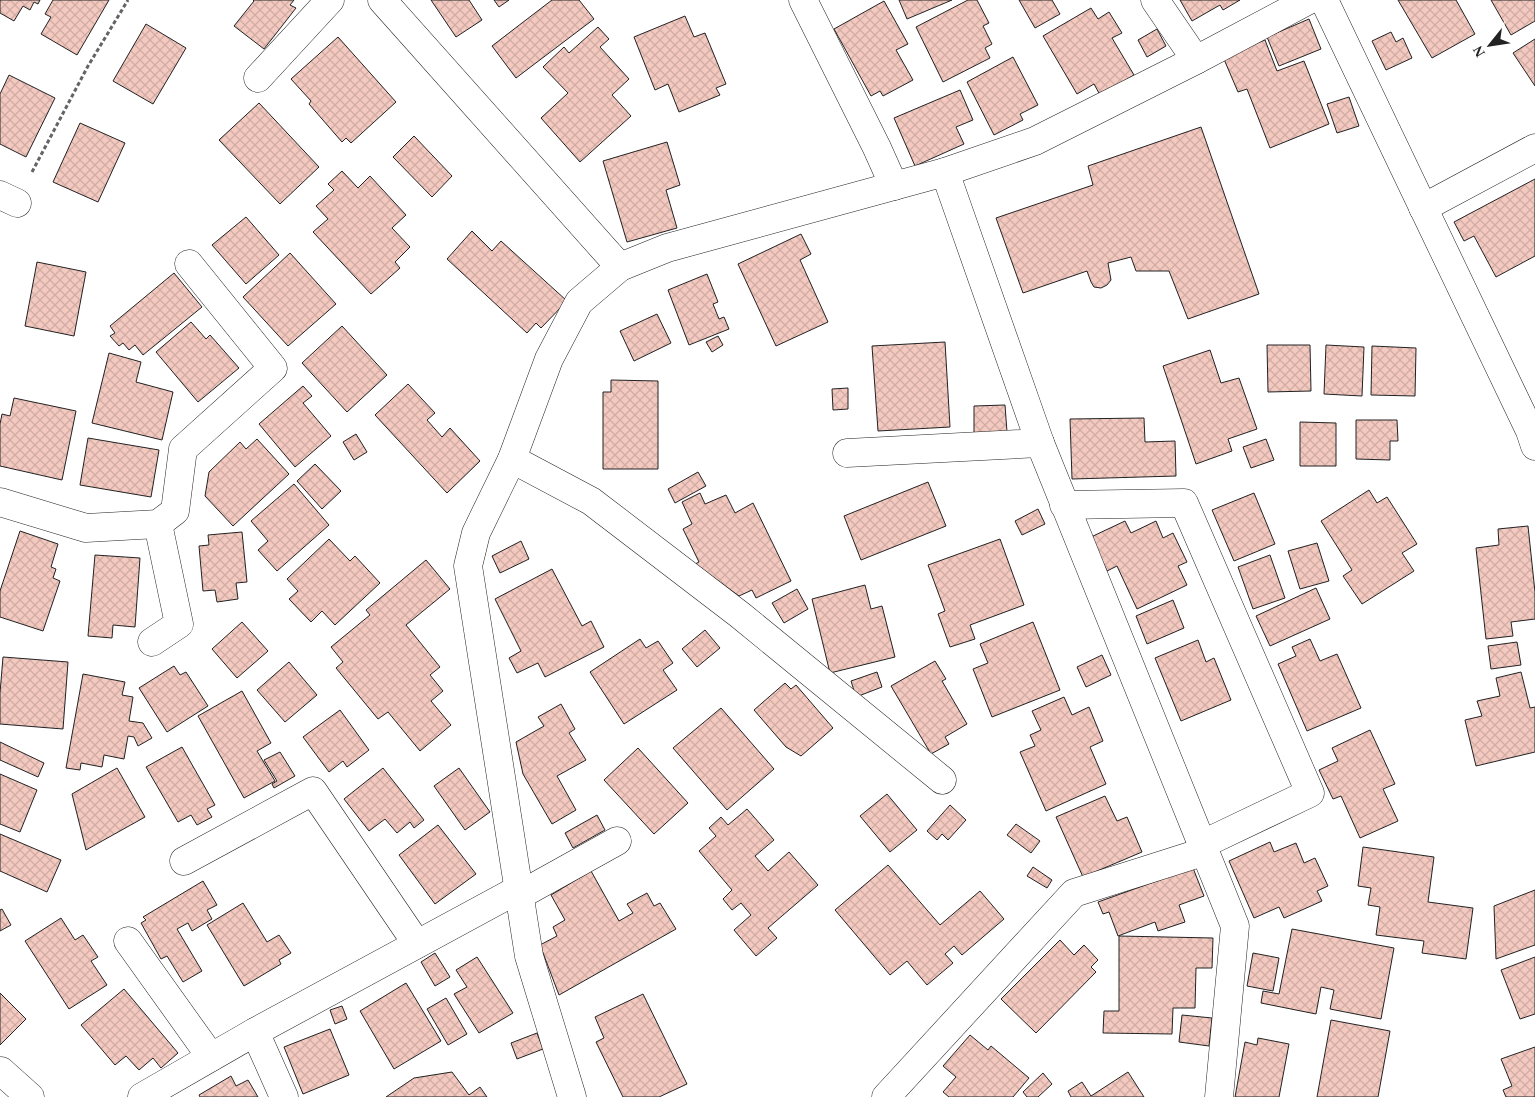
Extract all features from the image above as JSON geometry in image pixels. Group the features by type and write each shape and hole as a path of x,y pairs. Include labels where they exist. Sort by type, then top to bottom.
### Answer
{"street":[{"path":"258,78 330,0"},
{"path":"382,0 620,267"},
{"path":"803,0 894,186"},
{"path":"1155,0 1196,60"},
{"path":"572,1097 529,956 468,566 476,533 512,459 549,359 579,302 620,267 667,248 944,172 1035,141 1196,60 1309,0"},
{"path":"1324,0 1533,435"},
{"path":"1423,208 1535,148"},
{"path":"944,172 1040,443 1064,505 1236,926 1219,1097"},
{"path":"0,502 86,528 158,524 175,511 183,449 273,368 189,264"},
{"path":"848,453 1040,443"},
{"path":"512,459 591,501 740,615 942,780"},
{"path":"886,1097 1074,893 1204,848 1310,793 1184,503 1064,505"},
{"path":"152,642 179,624 158,524"},
{"path":"184,861 313,791 417,944"},
{"path":"142,1097 255,1032 417,944 617,841"},
{"path":"128,941 211,1057"},
{"path":"255,1032 284,1097"},
{"path":"1,1071 30,1097"}],"path":[{"path":"8,199 58,122 88,66 128,0"}],"building":[{"path":"0,0 40,0 38,4 34,2 30,10 23,6 14,21 0,13"},
{"path":"53,0 109,0 77,55 41,34 51,17 45,14"},
{"path":"253,0 294,0 290,5 296,8 264,49 234,26"},
{"path":"431,0 469,0 482,20 456,37"},
{"path":"494,0 509,0 499,7"},
{"path":"552,0 579,0 594,19 516,78 492,46"},
{"path":"899,0 952,0 907,19"},
{"path":"968,0 977,0 989,23 983,26 992,44 985,48 990,58 943,82 916,27"},
{"path":"1019,0 1052,0 1060,14 1035,28"},
{"path":"1180,0 1240,0 1223,10 1220,5 1192,21"},
{"path":"1398,0 1456,0 1475,34 1432,58"},
{"path":"1491,0 1535,0 1535,21 1511,35"},
{"path":"884,1 908,44 896,50 913,80 883,96 880,91 871,96 834,29"},
{"path":"1091,8 1098,19 1109,12 1122,33 1112,38 1134,75 1100,95 1094,84 1077,94 1043,36"},
{"path":"685,16 694,37 705,33 726,84 716,88 720,95 679,112 668,84 655,90 634,37"},
{"path":"1309,19 1321,49 1279,66 1267,37"},
{"path":"146,24 186,48 153,104 113,81"},
{"path":"598,27 609,39 600,47 629,79 612,95 631,116 580,162 541,118 568,93 543,67 564,47 569,53"},
{"path":"1157,29 1166,46 1147,57 1138,40"},
{"path":"1391,32 1396,42 1403,38 1412,58 1386,70 1372,41"},
{"path":"338,37 396,102 351,143 346,138 342,142 309,104 311,101 291,79"},
{"path":"1535,39 1535,86 1513,53"},
{"path":"1265,40 1277,71 1304,61 1329,124 1270,148 1247,89 1238,92 1223,57"},
{"path":"1013,57 1038,105 1020,114 1023,120 994,135 967,82"},
{"path":"9,75 55,98 26,157 0,144 0,94"},
{"path":"960,90 973,120 956,127 964,144 915,166 894,118"},
{"path":"1349,97 1359,126 1337,133 1327,104"},
{"path":"259,103 319,167 280,204 219,140"},
{"path":"80,123 125,143 98,202 53,182"},
{"path":"1201,127 1259,294 1188,319 1169,271 1136,271 1131,257 1108,263 1111,280 1101,288 1094,287 1087,271 1023,293 996,218 1093,185 1088,166"},
{"path":"414,136 452,176 432,197 393,157"},
{"path":"667,142 680,185 666,190 677,228 627,242 603,161"},
{"path":"342,171 358,188 370,176 406,215 392,228 410,247 395,262 400,268 371,294 313,232 328,219 316,206 334,190 328,184"},
{"path":"1535,179 1535,256 1496,277 1474,236 1464,241 1454,222"},
{"path":"246,217 279,255 246,284 212,245"},
{"path":"472,231 492,251 501,241 567,301 541,328 536,323 527,333 447,259"},
{"path":"801,234 811,254 800,260 828,322 776,346 738,264"},
{"path":"290,253 336,304 288,346 243,297"},
{"path":"37,262 86,272 74,336 25,326"},
{"path":"174,273 202,307 143,355 135,345 129,350 123,343 119,346 110,336 115,333 110,326"},
{"path":"707,274 718,302 713,304 719,319 724,317 729,329 689,345 668,290"},
{"path":"657,314 671,343 634,361 620,331"},
{"path":"191,322 206,339 210,335 239,368 198,402 156,352"},
{"path":"342,326 387,375 347,412 302,363"},
{"path":"718,336 723,345 712,352 706,342"},
{"path":"945,342 950,427 878,431 872,346"},
{"path":"1267,345 1310,345 1311,391 1268,392"},
{"path":"1326,345 1364,347 1362,396 1324,394"},
{"path":"1372,346 1416,348 1415,396 1371,395"},
{"path":"1210,350 1221,383 1239,378 1257,429 1228,439 1232,451 1196,464 1163,366"},
{"path":"109,353 141,362 136,382 173,392 162,440 92,423"},
{"path":"611,380 658,381 658,469 603,469 603,392 611,392"},
{"path":"408,384 435,413 427,420 442,437 450,428 480,461 447,493 375,415"},
{"path":"303,386 312,396 303,403 331,436 295,467 259,424"},
{"path":"848,388 848,409 833,410 832,389"},
{"path":"14,398 76,411 62,480 0,466 0,424 2,414 10,416"},
{"path":"1005,405 1007,432 974,433 974,406"},
{"path":"1144,418 1145,442 1175,441 1176,476 1072,479 1070,419"},
{"path":"1356,420 1397,420 1398,441 1390,441 1390,460 1356,459"},
{"path":"1300,422 1336,423 1336,466 1300,466"},
{"path":"356,434 367,452 354,460 343,442"},
{"path":"88,438 159,450 151,497 80,485"},
{"path":"257,439 289,474 233,526 205,496 209,472 240,442 246,449"},
{"path":"1266,439 1274,460 1251,468 1243,447"},
{"path":"315,464 341,491 322,509 297,481"},
{"path":"698,472 706,486 675,503 668,489"},
{"path":"928,482 946,526 861,560 844,516"},
{"path":"294,484 329,525 277,571 258,550 268,541 251,521"},
{"path":"1369,490 1377,503 1387,497 1417,544 1402,553 1414,571 1362,604 1343,576 1352,570 1321,521"},
{"path":"700,493 705,504 726,495 735,513 753,503 791,581 756,598 752,590 739,596 695,564 699,562 683,529 692,524 682,502"},
{"path":"1254,493 1275,544 1234,561 1212,510"},
{"path":"1038,509 1045,524 1022,535 1015,521"},
{"path":"1125,521 1131,533 1156,521 1163,538 1173,533 1187,562 1178,566 1187,585 1137,609 1117,566 1107,571 1091,537"},
{"path":"1528,526 1535,592 1535,619 1511,622 1513,636 1486,639 1476,548 1499,545 1498,529"},
{"path":"20,531 58,544 51,567 56,569 53,578 60,581 43,631 0,617 0,591"},
{"path":"242,532 247,582 236,583 238,599 217,602 215,590 203,591 199,546 209,545 208,535"},
{"path":"329,539 350,561 355,556 380,583 335,625 322,611 311,622 289,599 298,591 287,579"},
{"path":"1000,539 1024,605 970,625 975,639 950,647 938,614 945,611 928,565"},
{"path":"521,541 529,559 500,573 492,556"},
{"path":"1317,543 1329,581 1300,589 1288,551"},
{"path":"95,555 140,558 135,627 113,625 112,638 88,636"},
{"path":"1270,555 1285,598 1253,609 1238,567"},
{"path":"426,560 450,589 406,625 440,667 430,675 443,691 431,701 451,725 420,751 388,712 378,719 336,668 343,662 331,647 370,615 366,610"},
{"path":"552,569 582,626 591,621 604,647 545,677 538,663 517,673 509,658 521,651 495,599"},
{"path":"865,585 871,609 882,606 895,657 830,673 812,599"},
{"path":"1316,588 1330,619 1270,646 1256,616"},
{"path":"797,589 808,609 784,623 772,603"},
{"path":"1173,600 1184,628 1147,644 1136,616"},
{"path":"242,622 268,651 237,678 212,649"},
{"path":"1033,622 1060,690 992,717 973,669 988,663 980,644"},
{"path":"705,630 720,648 697,667 682,649"},
{"path":"640,639 646,648 658,641 673,663 663,670 677,690 624,724 590,672"},
{"path":"1310,639 1320,661 1337,654 1361,708 1307,731 1278,664 1296,656 1292,647"},
{"path":"1198,640 1206,662 1214,658 1231,700 1181,721 1155,658"},
{"path":"1517,642 1521,665 1491,669 1488,646"},
{"path":"1102,655 1111,675 1086,687 1077,667"},
{"path":"3,657 68,662 63,729 0,724"},
{"path":"935,661 946,679 942,681 967,724 945,737 949,744 931,754 891,686"},
{"path":"289,662 317,695 285,722 257,690"},
{"path":"174,666 180,675 186,672 208,706 167,732 139,688"},
{"path":"877,672 882,687 856,697 851,681"},
{"path":"1521,672 1530,708 1535,707 1535,752 1476,766 1465,720 1482,716 1477,701 1500,696 1496,678"},
{"path":"83,674 125,682 122,695 133,697 129,721 143,723 152,738 138,746 134,737 128,736 124,759 104,755 102,767 81,763 80,770 66,768"},
{"path":"785,683 791,689 796,685 833,728 801,756 786,747 754,710"},
{"path":"242,691 271,743 257,751 275,781 244,798 198,716"},
{"path":"1064,697 1072,715 1089,707 1103,741 1090,747 1106,784 1046,811 1020,752 1035,746 1030,735 1041,730 1032,711"},
{"path":"561,704 575,729 569,733 586,760 557,776 576,810 552,824 523,774 516,742 544,726 538,717"},
{"path":"721,708 774,769 727,810 673,748"},
{"path":"340,710 369,750 347,767 343,761 329,772 303,737"},
{"path":"1370,730 1395,784 1383,789 1398,821 1360,838 1341,796 1333,799 1319,770 1338,761 1332,748"},
{"path":"0,742 44,763 38,777 0,760"},
{"path":"182,747 215,805 207,809 212,817 197,825 191,815 178,822 146,767"},
{"path":"638,748 688,803 654,834 604,780"},
{"path":"280,752 295,776 274,788 272,784 277,781 264,760"},
{"path":"117,768 145,817 86,850 72,794"},
{"path":"383,768 424,820 414,828 410,822 397,833 385,819 369,831 344,799"},
{"path":"459,768 490,812 465,830 434,786"},
{"path":"0,774 37,790 20,832 0,824"},
{"path":"887,794 917,830 890,852 860,816"},
{"path":"1105,796 1117,821 1127,817 1142,852 1083,877 1056,817"},
{"path":"950,805 966,820 948,840 942,834 937,840 927,831"},
{"path":"747,809 774,840 755,856 768,871 789,852 818,885 768,928 777,938 756,956 734,930 751,915 741,903 732,910 723,899 732,890 699,851 716,836 709,828 721,817 728,825"},
{"path":"597,815 605,830 573,848 565,833"},
{"path":"1016,824 1040,841 1031,853 1007,835"},
{"path":"438,825 476,874 435,904 399,855"},
{"path":"0,834 61,860 47,892 0,871"},
{"path":"1270,842 1274,852 1296,843 1304,863 1315,858 1328,886 1317,891 1322,901 1284,918 1279,907 1254,918 1229,861"},
{"path":"1363,847 1434,857 1428,902 1473,908 1466,959 1422,953 1424,941 1376,935 1380,907 1368,905 1371,888 1358,886"},
{"path":"888,865 940,925 980,891 1004,919 962,955 954,946 945,954 953,963 927,985 907,961 890,975 835,910"},
{"path":"1033,867 1052,880 1047,888 1027,876"},
{"path":"1193,868 1204,896 1179,905 1185,922 1158,931 1155,922 1118,936 1109,912 1103,914 1098,902"},
{"path":"591,871 619,921 633,913 627,904 647,893 654,906 660,903 676,929 559,995 540,945 557,936 553,927 565,920 551,895"},
{"path":"203,881 217,905 207,910 212,919 192,931 188,923 177,929 202,971 183,982 167,956 161,959 141,923 146,920 143,917"},
{"path":"1535,890 1535,945 1496,959 1494,906"},
{"path":"243,903 267,942 279,935 291,953 279,960 281,964 244,986 207,925"},
{"path":"2,909 11,925 0,931 0,910"},
{"path":"61,918 75,940 83,935 98,957 91,961 107,985 69,1009 25,941"},
{"path":"1292,929 1394,948 1381,1019 1330,1009 1334,990 1321,987 1316,1014 1261,1003 1263,991 1279,994"},
{"path":"1119,936 1213,938 1212,968 1196,968 1195,1008 1173,1008 1172,1034 1103,1033 1104,1011 1119,1011"},
{"path":"1060,940 1074,955 1084,945 1098,960 1091,967 1096,972 1036,1033 1001,999"},
{"path":"435,953 450,977 435,986 421,962"},
{"path":"1253,953 1279,958 1273,991 1247,986"},
{"path":"477,957 513,1013 479,1033 454,994 467,987 456,970"},
{"path":"1535,957 1535,1014 1520,1019 1501,970"},
{"path":"406,983 441,1041 394,1069 360,1011"},
{"path":"124,989 178,1053 161,1068 153,1058 139,1070 126,1056 115,1065 81,1025"},
{"path":"0,993 26,1019 0,1045"},
{"path":"643,994 687,1084 659,1097 623,1097 596,1042 604,1038 595,1017"},
{"path":"446,998 467,1034 448,1045 427,1009"},
{"path":"342,1006 347,1019 335,1024 330,1010"},
{"path":"1182,1015 1212,1018 1209,1046 1179,1042"},
{"path":"1331,1020 1390,1031 1378,1097 1317,1097"},
{"path":"330,1029 349,1075 303,1094 284,1047"},
{"path":"537,1033 543,1049 517,1059 511,1043"},
{"path":"970,1035 988,1050 991,1046 1029,1078 1013,1097 949,1097 943,1092 956,1077 943,1066"},
{"path":"1258,1038 1289,1044 1279,1097 1235,1097 1245,1042 1257,1045"},
{"path":"1535,1047 1535,1097 1506,1097 1503,1090 1512,1086 1501,1059"},
{"path":"452,1072 469,1095 480,1087 487,1097 386,1097 414,1078"},
{"path":"1128,1072 1144,1097 1071,1097 1068,1091 1082,1082 1091,1096"},
{"path":"1043,1073 1052,1084 1038,1097 1027,1097 1023,1092"},
{"path":"231,1076 236,1086 248,1080 258,1097 200,1097 199,1095"}]}
